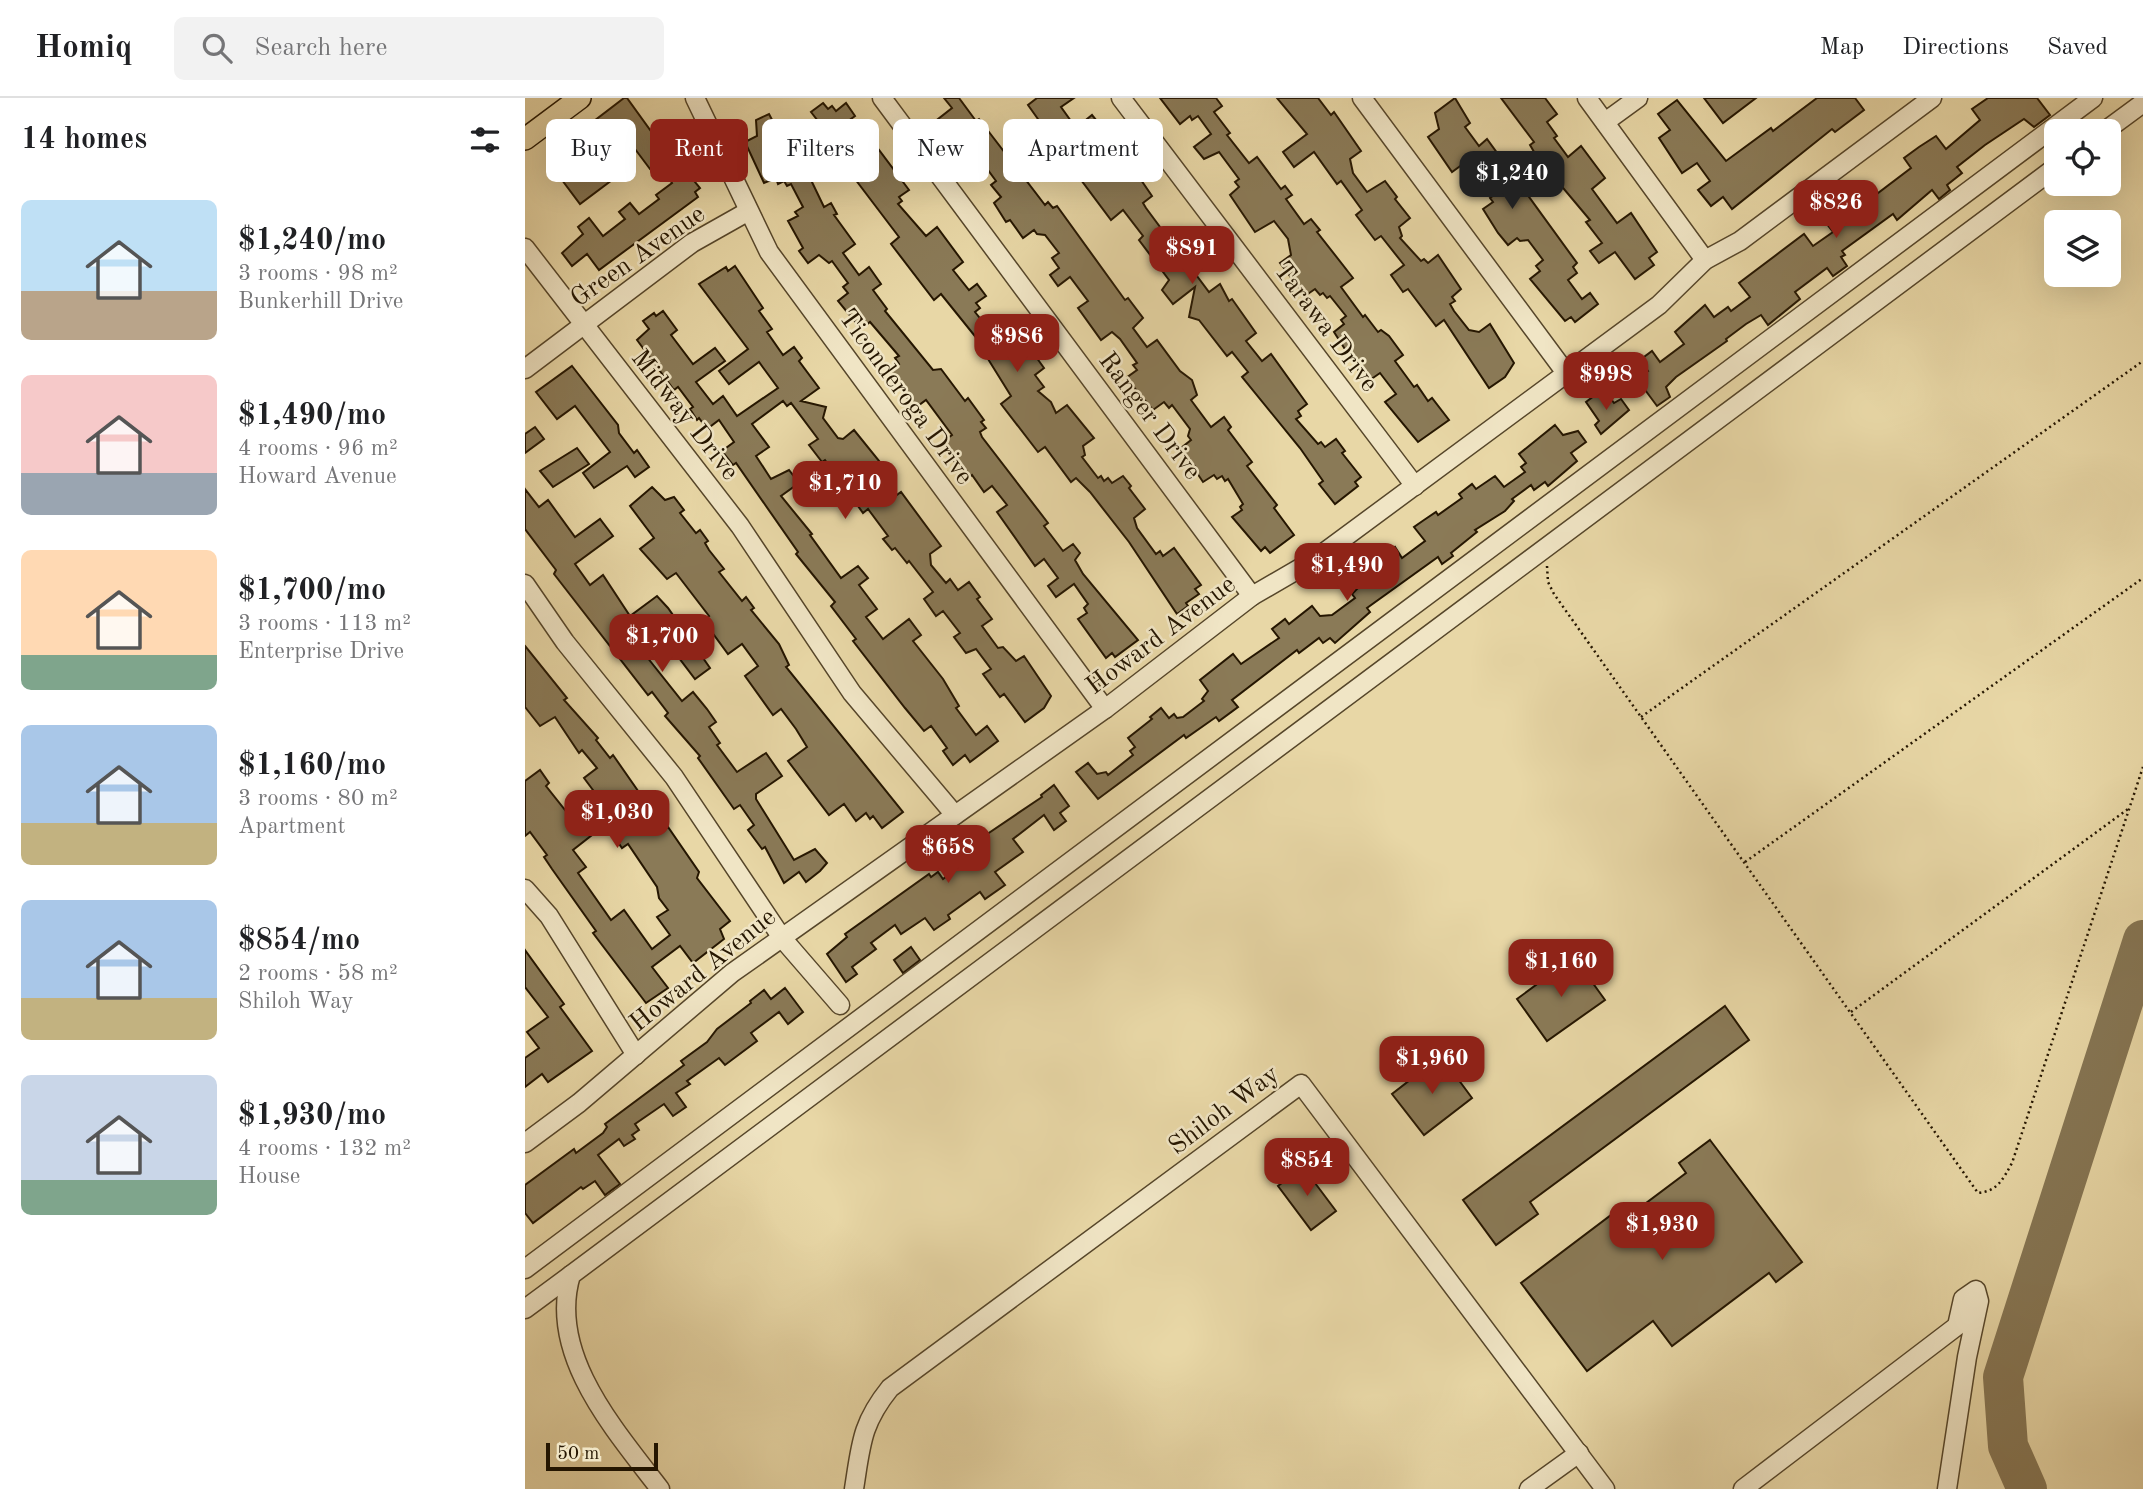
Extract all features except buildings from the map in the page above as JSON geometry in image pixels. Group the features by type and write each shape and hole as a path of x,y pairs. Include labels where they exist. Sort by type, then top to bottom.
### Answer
{"main road":[{"path":"525,139 580,98"}],"street":[{"name":"Ticonderoga Drive","path":"695,98 747,212 769,253 1105,709"},
{"name":"Ranger Drive","path":"882,98 1252,596"},
{"name":"Tarawa Drive","path":"1121,98 1415,486"},
{"path":"1362,98 1566,373"},
{"path":"1587,98 1705,260"},
{"path":"1605,122 1638,98"},
{"name":"Howard Avenue","path":"525,1143 636,1055 732,973 1105,709 1252,596 1314,560 1659,305 1705,260 1739,241 1932,98"},
{"path":"525,1269 2093,98"},
{"path":"2121,119 2143,103"},
{"path":"525,1309 2044,176"},
{"name":"Green Avenue","path":"525,369 692,243 747,212"},
{"name":"Midway Drive","path":"525,248 740,526 852,693 955,815"},
{"path":"525,584 565,642 674,777 782,938 840,1005"},
{"path":"525,889 548,916 636,1055"},
{"name":"Shiloh Way","path":"855,1489 867,1422 871,1412 890,1388 1301,1084 1605,1489"},
{"path":"571,1275 564,1312 583,1374 610,1424 660,1489"},
{"path":"1744,1489 1957,1326 1963,1299 1976,1290 1979,1301 1967,1357 1947,1489"},
{"path":"1529,1489 1579,1453"}],"path":[{"path":"1641,717 2143,361"},
{"path":"1552,558 1547,567 1548,582 1554,594 1851,1012 1968,1183 1978,1193 1990,1191 2000,1184 2012,1163 2143,767"},
{"path":"1745,862 2143,578"},
{"path":"1851,1012 2129,808"}],"taxiway":[{"path":"2027,1489 2008,1446 2003,1377 2143,940"}]}
